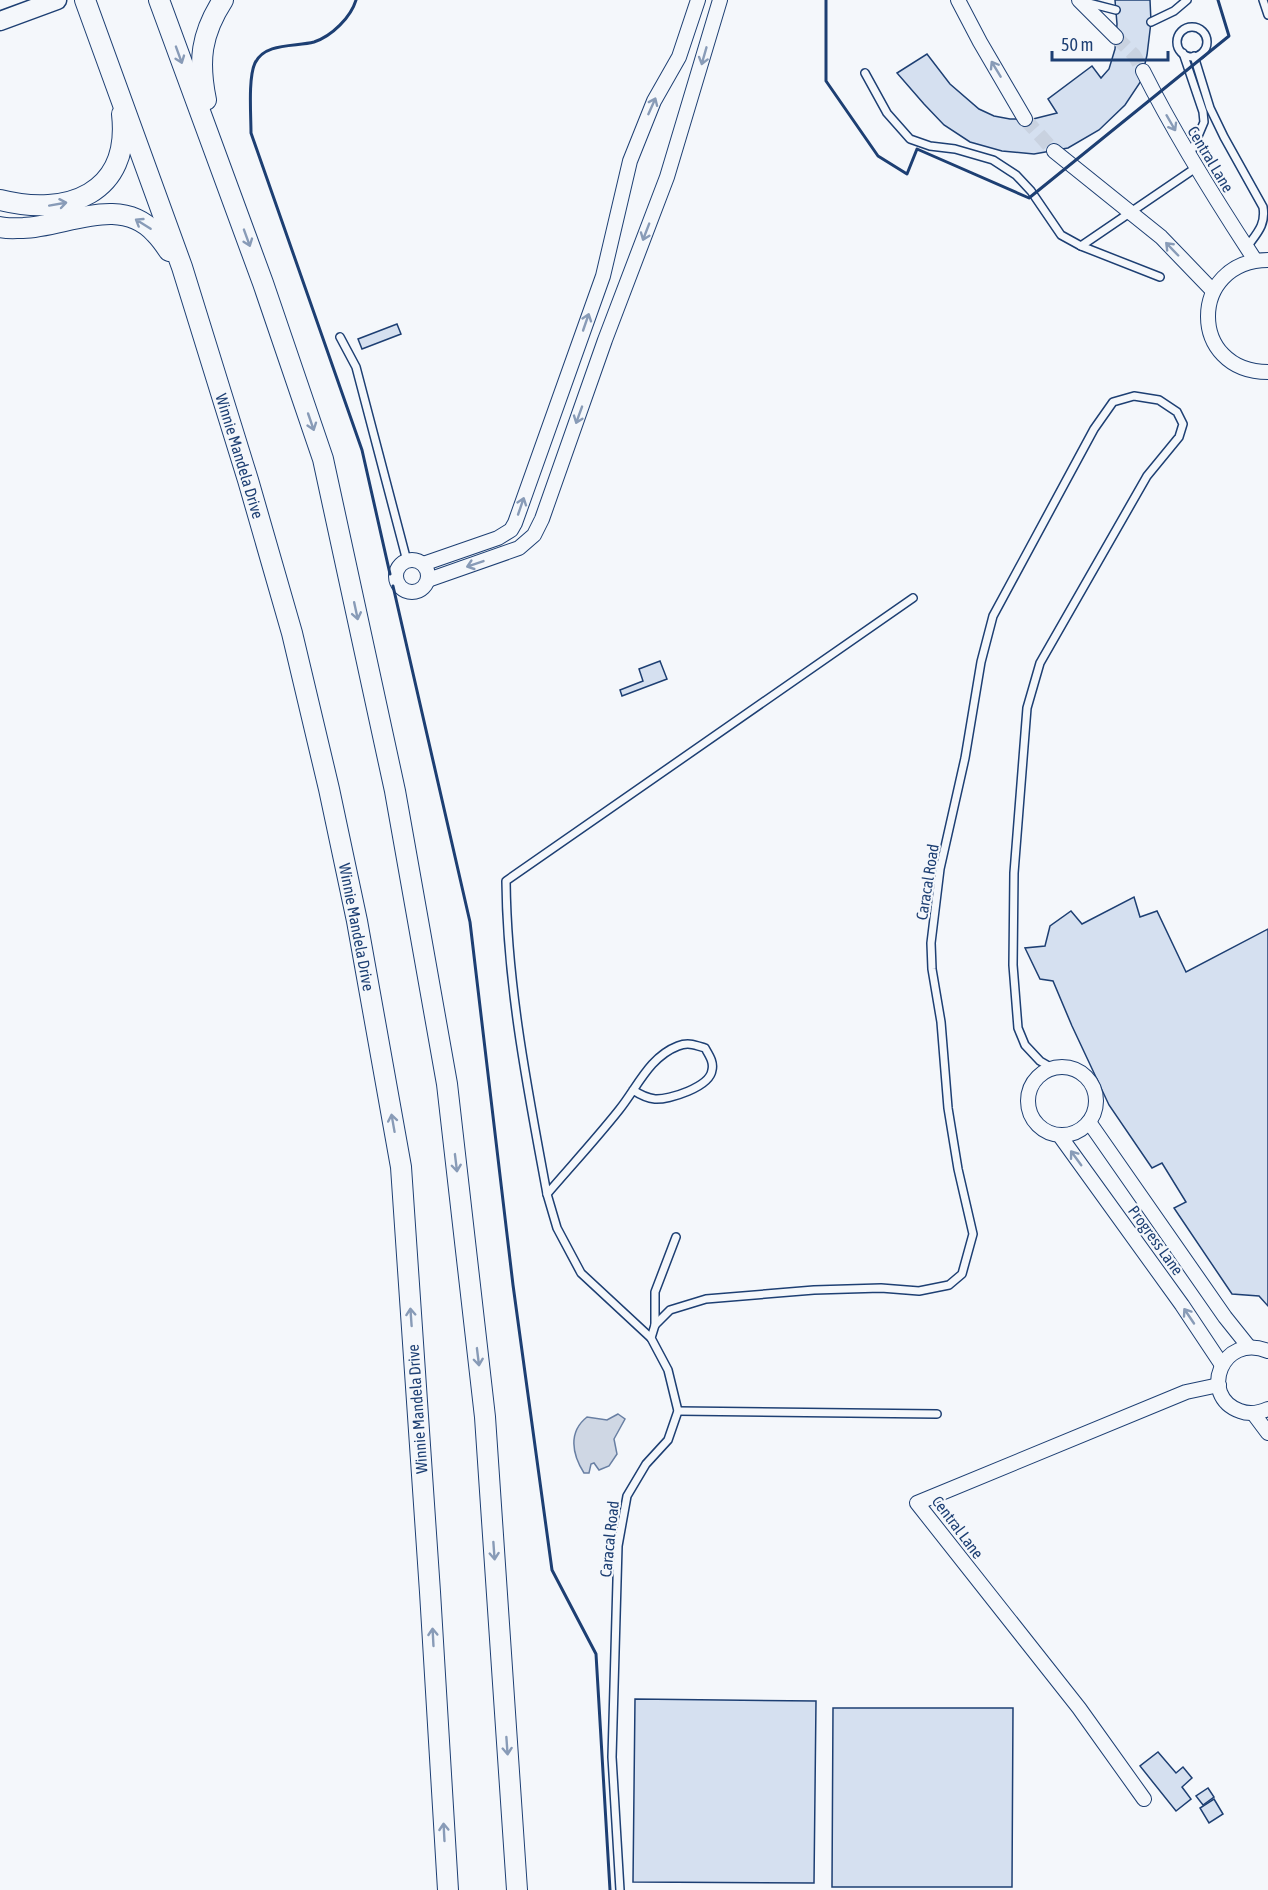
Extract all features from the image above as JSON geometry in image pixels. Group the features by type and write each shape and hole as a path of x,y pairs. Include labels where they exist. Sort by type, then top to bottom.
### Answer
{"main road":[{"path":"159,0 263,283 323,459 395,791 447,1084 485,1417 517,1890"},
{"path":"215,153 201,63 209,23 223,0"},
{"name":"Winnie Mandela Drive","path":"88,9 182,267 248,480 292,633 357,921 401,1167 448,1890"},
{"path":"0,200 36,207 59,204 79,199 103,184 119,156 123,120 120,96"},
{"path":"0,227 33,228 105,213 130,217 154,231 182,267"}],"street":[{"path":"0,21 57,0"},
{"path":"428,580 519,548 534,535 542,519 605,340 667,177 720,0"},
{"path":"958,0 1026,119"},
{"path":"1079,0 1116,37"},
{"path":"696,6 698,20 702,23 708,23 715,18"},
{"path":"423,564 498,538 511,530 515,523 603,276 630,161 654,101 679,57 696,6"},
{"name":"Central Lane","path":"1143,72 1159,104 1247,247 1262,260"},
{"path":"1054,151 1161,237 1213,291 1208,305 1207,320 1210,335 1217,348 1228,360 1240,368 1255,372 1268,372"},
{"name":"Central Lane","path":"1213,291 1224,276 1238,266 1262,260"},
{"path":"407,561 418,561 423,564 428,573 428,580 424,587 415,592 404,590 397,583 396,572 402,563 407,561"},
{"path":"1062,1067 1077,1071 1089,1080 1095,1093 1095,1108 1089,1122 1076,1132 1060,1136 1045,1131 1034,1122 1028,1108 1028,1093 1035,1079 1047,1070 1054,1069 1062,1067"},
{"name":"Progress Lane","path":"1089,1122 1225,1317 1249,1347"},
{"name":"Progress Lane","path":"1060,1136 1182,1305 1222,1365"},
{"path":"1268,1351 1249,1347 1238,1350 1222,1365 1219,1375 1219,1385 1227,1402 1243,1412 1253,1413 1268,1409"},
{"name":"Central Lane","path":"1144,1799 1079,1707 917,1503 1186,1392 1219,1385"},
{"path":"1253,1413 1268,1434"}],"lane":[{"path":"1079,0 1116,10"},
{"path":"1174,11 1179,0"},
{"path":"1151,22 1174,11 1186,0"},
{"path":"1263,0 1268,15"},
{"path":"1081,246 1130,212 1193,161 1204,122 1203,112 1183,53 1179,49 1178,37 1185,28 1197,27 1206,35 1204,51 1194,56 1183,53"},
{"path":"1194,56 1210,108 1263,207 1265,217 1261,228 1247,247"},
{"path":"865,73 887,113 910,139 930,146 956,149 993,160 1016,175 1031,191 1061,235 1081,246 1160,278"},
{"path":"340,337 356,368 407,561"},
{"name":"Caracal Road","path":"655,1325 670,1310 706,1299 814,1290 881,1288 919,1291 949,1285 962,1274 973,1234 958,1169 948,1108 941,1022 932,969 931,943 940,869 966,758 981,662 993,616 1094,429 1113,402 1134,396 1159,400 1177,412 1183,424 1179,437 1147,476 1040,663 1027,708 1014,873 1013,965 1018,1028 1025,1046 1054,1069"},
{"path":"913,598 506,881 507,928 529,1097 547,1194 557,1228 581,1273 651,1338 668,1370 678,1411 937,1414"},
{"path":"547,1194 621,1108 640,1078 657,1060 676,1046 689,1043 705,1048 712,1061 712,1072 707,1080 691,1090 658,1099 633,1090"},
{"path":"651,1338 655,1325 656,1292 676,1237"},
{"name":"Caracal Road","path":"620,1890 612,1756 618,1546 627,1496 646,1464 668,1440 678,1411"}],"shaded area":[{"path":"618,1414 625,1419 614,1439 617,1454 609,1466 599,1470 594,1463 591,1464 589,1473 584,1473 575,1451 577,1429 587,1417 607,1420"}],"building":[{"path":"1115,0 1150,0 1151,22 1141,81 1125,105 1099,130 1068,148 1034,154 1002,151 970,142 944,125 897,73 927,54 950,84 979,109 994,116 1033,119 1057,113 1048,99 1092,66 1101,78 1109,69 1115,49 1117,24"},
{"path":"397,324 401,334 362,349 358,339"},
{"path":"660,661 667,679 622,696 620,690 643,681 639,669"},
{"path":"1134,897 1140,917 1157,911 1186,972 1268,929 1268,1306 1259,1296 1232,1294 1174,1208 1186,1202 1162,1163 1152,1168 1109,1105 1053,981 1040,979 1025,948 1045,946 1050,926 1071,911 1082,924"},
{"path":"635,1699 816,1701 814,1883 633,1882"},
{"path":"833,1708 1013,1708 1012,1887 832,1887"},
{"path":"1158,1752 1176,1773 1183,1767 1192,1778 1182,1787 1191,1799 1176,1811 1140,1766"},
{"path":"1208,1788 1214,1797 1203,1805 1196,1796"},
{"path":"1214,1799 1223,1814 1209,1823 1200,1808"}],"tunnel":[{"path":"1116,37 1134,55 1143,71"},
{"path":"1025,119 1054,151"}],"wall":[{"path":"356,0 345,19 334,31 321,39 273,48 260,56 255,63 251,78 251,133 362,450 390,574"},
{"path":"826,0 826,81 878,156 907,174 917,149 1029,198 1229,36 1218,0"},
{"path":"393,586 470,922 513,1285 552,1570 596,1654 610,1890"}]}
